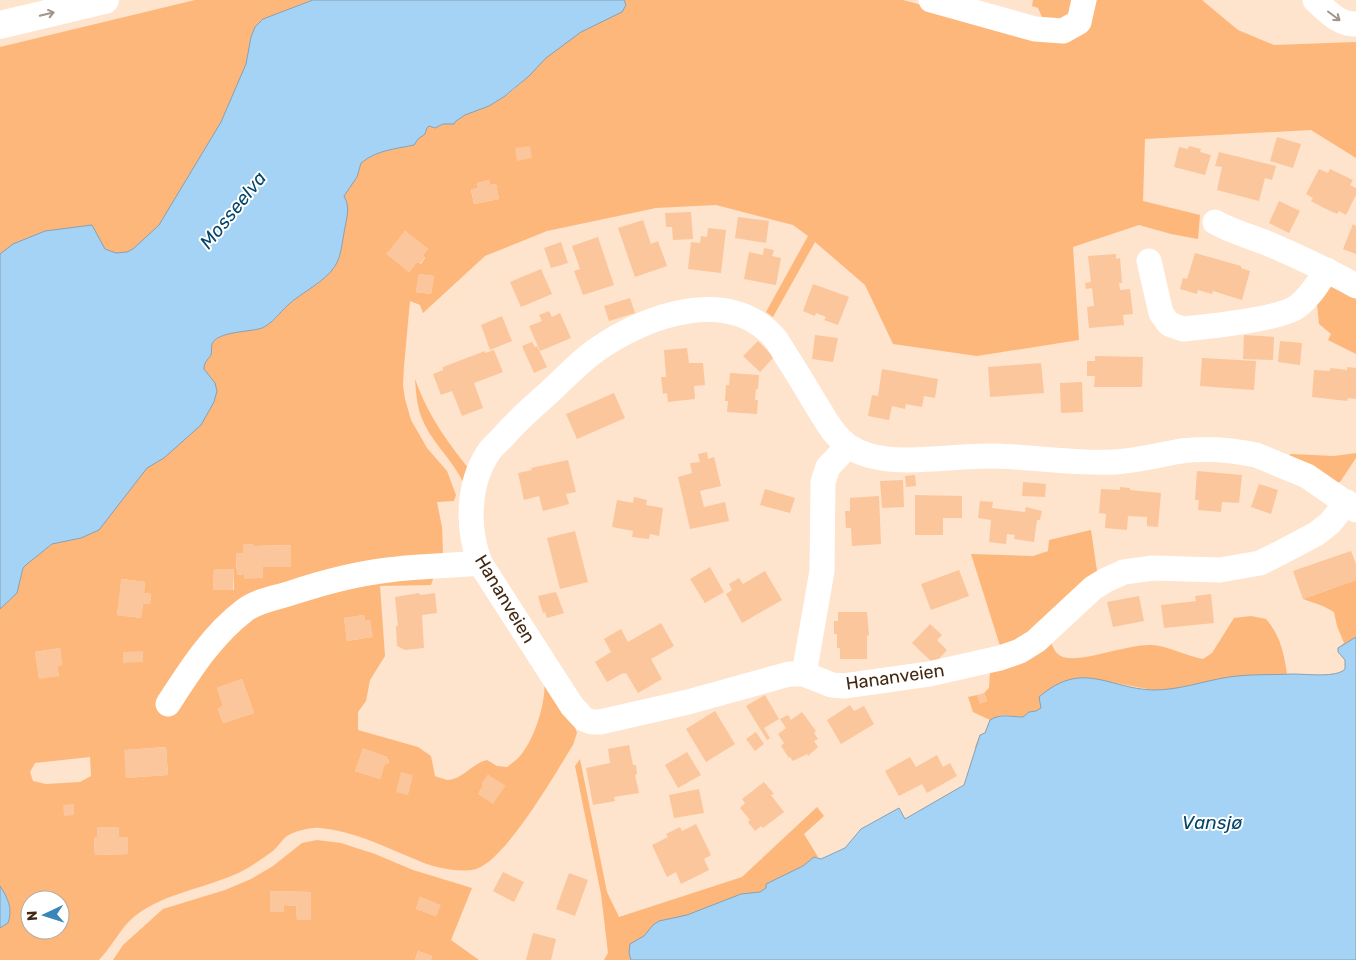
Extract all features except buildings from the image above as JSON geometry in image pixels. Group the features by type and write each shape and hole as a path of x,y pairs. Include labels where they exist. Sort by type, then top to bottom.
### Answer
{"highway":[{"path":"0,25 105,0"}],"street":[{"path":"931,0 1035,29 1063,31 1079,22 1084,0"},
{"path":"1314,0 1336,19 1349,24 1356,24"},
{"path":"1215,222 1227,229 1267,243 1327,270 1356,286"},
{"path":"1149,261 1161,314 1169,324 1183,329 1278,315 1296,308 1314,292 1327,270"},
{"name":"Hananveien","path":"705,310 735,312 754,321 770,332 838,438 865,455 906,460 995,456 1036,460 1112,462 1136,460 1182,451 1209,449 1249,453 1307,476 1351,506 1316,534 1260,562 1220,570 1153,568 1124,572 1093,588 1036,641 1020,651 1000,658 930,674 844,686 832,685 804,674 789,674 635,715 592,722 584,718 572,706 480,563 476,554 470,516 476,480 488,453 516,421 593,352 615,338 650,321 683,312 705,310"},
{"path":"804,674 822,571 823,482 828,467 848,446"},
{"path":"168,704 202,653 246,609 258,603 356,574 480,563"}],"shaded area":[{"path":"195,0 411,0 0,390 0,47"},
{"path":"546,0 903,0 1049,37 1069,36 1082,31 1090,22 1097,0 1202,0 1238,30 1274,45 1356,42 1356,158 1311,130 1145,139 1143,201 1200,215 1198,239 1139,225 1073,247 1079,340 977,356 893,344 865,285 815,242 773,317 766,312 808,236 793,225 716,205 656,208 547,231 485,256 423,313 420,305 410,301 403,385 405,399 411,420 427,448 447,471 456,495 454,501 437,502 442,527 443,554 378,563 379,565 338,572 270,595 242,608 209,638 173,684 162,708 177,707 217,647 237,625 258,611 314,593 365,580 417,573 435,573 431,585 380,586 385,656 370,680 366,701 358,712 358,730 418,747 431,756 435,776 447,780 458,777 477,764 487,760 497,766 507,767 519,757 530,741 541,709 544,680 574,724 577,733 573,745 528,816 498,853 485,865 472,870 451,870 430,865 345,832 312,828 295,832 287,836 274,850 246,869 218,881 175,895 135,916 99,960 0,960 0,928 8,923 10,908 0,886 0,609 17,593 23,568 52,544 80,538 66,528 60,511 66,497 82,476 97,451 112,433 131,426 146,426 173,415 198,390 205,362 211,355 212,344 215,340 227,334 266,326 294,300 331,272 340,254 347,218 348,209 344,196 357,177 361,163 373,155 414,145 425,134 429,126 435,128 443,124 454,124 460,117 495,103 515,89 538,66 528,60 525,53 528,46 542,32 545,21","holes":["489,180 490,185 496,184 499,199 474,204 471,190 478,188 477,183","405,231 428,249 423,255 425,258 421,264 417,262 409,272 387,254","419,274 434,276 431,294 416,292","243,544 253,544 253,546 290,545 291,566 263,567 263,578 244,578 244,574 238,575 236,553 243,553","214,569 234,569 234,590 213,590","122,579 145,582 144,593 151,594 150,604 143,604 141,618 117,615","364,615 365,621 370,620 372,637 347,641 344,618","60,648 62,665 57,666 59,676 39,678 35,652","242,679 254,713 223,723 218,709 223,706 217,688","166,747 168,775 126,778 125,750","363,749 387,757 389,760 388,764 385,763 380,779 355,771","90,757 91,776 80,782 46,784 33,781 30,772 35,763","488,775 505,786 493,803 478,794 483,786 482,784","97,827 119,827 119,837 128,837 128,854 95,855 94,838 97,837"]},
{"path":"1033,0 1080,0 1076,14 1045,24 1038,8 1032,6"},
{"path":"1332,285 1356,293 1356,354 1328,340 1331,334 1319,324 1317,304 1323,290"},
{"path":"415,379 438,427 469,469 465,486 423,421 418,406"},
{"path":"1356,453 1356,458 1340,482 1335,482 1285,458 1291,454 1334,456"},
{"path":"1091,530 1097,571 1042,630 1001,649 971,554 1033,556 1048,551 1049,540"},
{"path":"1356,580 1356,659 1338,652 1338,648 1344,643 1334,612 1303,599"},
{"path":"1251,616 1266,619 1275,631 1283,652 1287,674 1229,677 1171,689 1153,690 1115,683 1029,712 1023,717 997,716 995,724 974,749 980,735 985,733 990,720 973,712 968,697 977,695 980,703 987,701 984,693 989,688 990,672 1050,640 1058,654 1071,658 1093,656 1141,645 1151,645 1203,659 1212,653 1234,618"},
{"path":"580,759 607,892 619,917 742,877 817,807 824,816 804,834 818,857 814,857 803,866 766,884 766,888 760,892 741,894 708,960 604,960 608,953 601,894 575,766"},
{"path":"317,840 341,843 375,854 413,870 472,888 451,940 479,960 431,960 432,956 418,951 415,960 113,960 123,945 163,909 225,890 251,879 273,866 302,843","holes":["270,891 311,892 311,920 297,920 296,906 284,905 270,912","420,897 440,905 436,916 416,909"]}],"water":[{"name":"Mosseelva","path":"313,0 624,0 626,5 622,12 581,32 546,58 529,76 505,96 489,106 465,115 454,124 443,124 435,128 429,126 425,134 414,145 373,155 361,163 357,177 344,196 348,209 347,218 340,254 331,272 294,300 266,326 227,334 215,340 212,344 211,355 205,363 204,369 215,383 217,391 214,402 201,425 164,458 147,468 99,530 81,538 52,544 27,564 23,568 17,593 0,609 0,254 13,244 45,231 92,225 105,249 116,253 127,252 133,249 159,225 221,122 246,64 251,37 255,27 263,19"},
{"name":"Vansjø","path":"1356,637 1356,960 631,960 629,953 630,944 644,936 659,921 687,915 741,894 760,892 766,888 766,884 803,866 814,857 821,859 845,848 861,829 899,808 905,819 964,785 980,735 985,733 990,720 1002,716 1023,717 1029,712 1036,711 1041,708 1039,697 1055,686 1069,680 1083,678 1138,688 1164,690 1237,676 1335,674 1345,669 1345,660 1338,652 1338,648"},
{"path":"0,886 7,899 10,913 8,923 0,928"}]}
